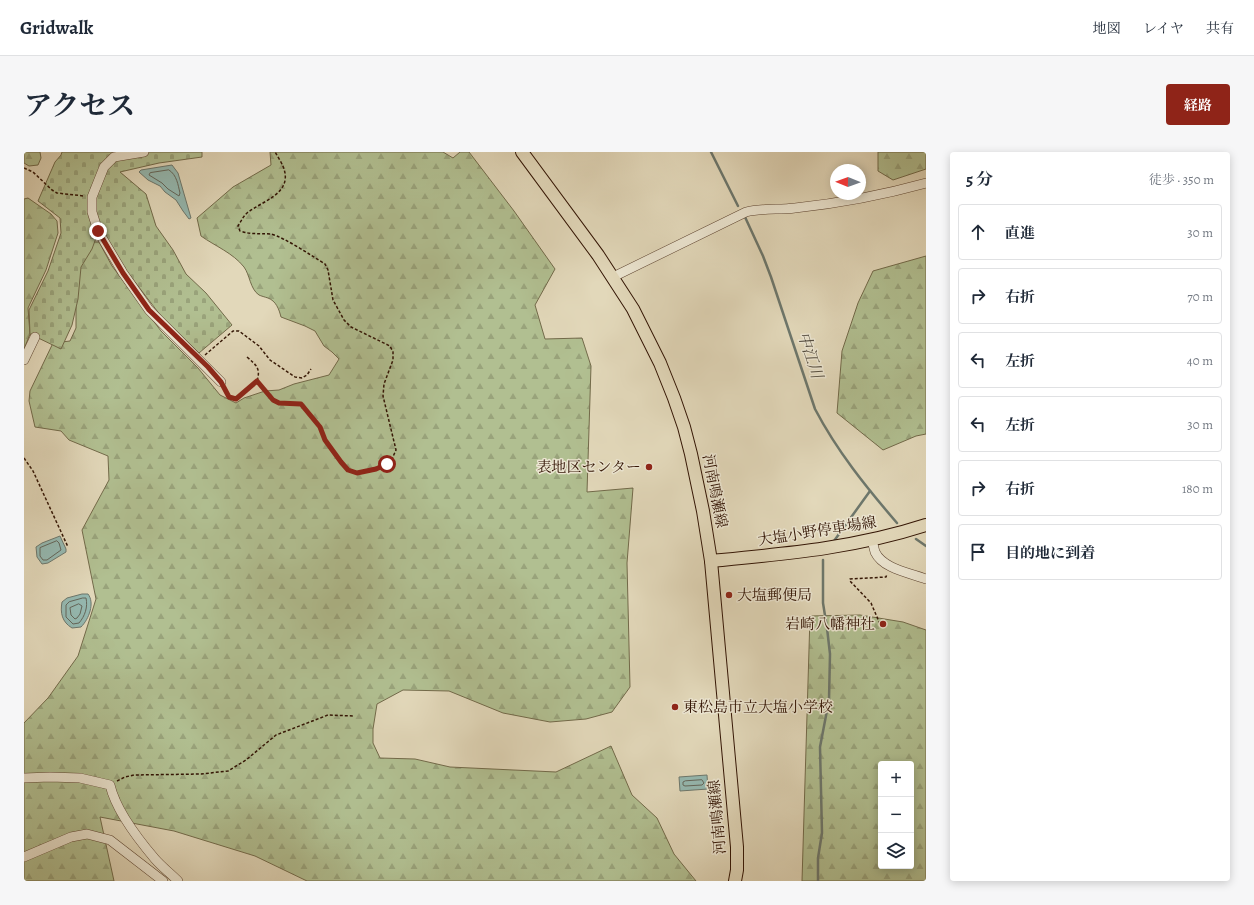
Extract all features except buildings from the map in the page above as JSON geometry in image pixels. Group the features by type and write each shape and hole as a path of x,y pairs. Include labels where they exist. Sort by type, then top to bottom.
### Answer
{"main road":[{"name":"河南鳴瀬線","path":"522,152 598,254 633,309 674,398 692,454 711,561 737,847 737,870 735,881"},
{"name":"大塩小野停車場線","path":"711,561 804,552 872,540 926,524"}],"street":[{"path":"144,152 114,157 104,167 92,198 92,212 98,231 123,273 149,310 221,382"},
{"path":"613,277 746,212 758,209 790,209 834,203 893,192 926,183"},
{"path":"24,360 35,337"},
{"path":"872,540 876,553 883,562 926,579"},
{"path":"24,778 80,778 110,785 113,797 118,807 137,836 156,860 178,881"},
{"path":"24,857 72,837 87,834 110,840 153,877 164,881"}],"path":[{"path":"257,381 273,400 279,403 301,404 320,427 325,440 348,470 357,473 376,469 387,464 392,459 396,450 383,396 384,384 393,360 393,352 390,346 351,327 344,320 333,300 328,270 325,264 271,234 248,234 240,231 238,226 248,213 278,193 282,186 285,178 284,169 275,152"},
{"path":"24,168 33,172 57,193 92,198"},
{"path":"199,359 233,331 239,331 259,346 270,360 295,377 302,378 307,375 311,369"},
{"path":"221,382 229,397 236,399 257,381 259,374 257,367 247,357"},
{"path":"24,458 32,471 68,547"},
{"path":"880,624 871,603 850,579 886,577 890,566"},
{"path":"110,785 125,777 134,775 201,774 228,770 246,760 276,735 328,715 353,716"}],"green space":[{"path":"24,152 40,152 41,158 38,165 29,166 24,163"},
{"path":"62,152 202,152 202,157 159,163 120,172 146,194 156,226 173,250 186,274 206,293 232,325 199,353 161,316 115,256 99,224 92,249 81,267 78,299 72,325 61,349 30,334 29,310 48,271 61,233 60,218 38,201 55,162"},
{"path":"270,152 443,152 453,158 460,152 469,152 514,211 555,269 535,305 545,339 582,338 591,366 587,492 633,488 627,563 630,687 612,712 586,719 550,722 503,713 449,691 403,690 377,704 373,729 373,743 380,758 415,759 450,767 556,772 611,746 632,795 657,818 674,854 696,881 307,881 255,856 174,831 100,817 114,881 24,881 24,723 48,698 78,656 96,599 82,530 109,480 108,456 69,440 61,431 35,427 29,401 30,391 53,343 70,341 76,328 76,274 79,242 99,242 112,266 161,331 198,368 220,395 236,403 244,398 265,391 279,390 294,384 329,375 339,359 324,346 315,331 281,317 278,308 273,301 259,295 256,292 246,270 240,262 201,236 197,218 233,187 271,165"},
{"path":"878,152 926,152 926,169 893,180 878,171"},
{"path":"28,198 51,214 57,221 58,233 46,270 28,308 30,334 24,349 24,199"},
{"path":"926,256 926,434 916,436 883,450 837,413 842,351 858,303 873,271"},
{"path":"860,615 903,622 926,630 926,881 802,881 810,616"}],"water":[{"path":"172,165 178,173 191,218 189,219 176,200 165,192 160,186 148,180 139,172 141,170"},
{"path":"60,536 66,552 48,563 42,564 37,557 36,547"},
{"path":"88,594 90,598 91,606 89,615 81,627 72,628 62,617 62,602 67,598"},
{"path":"707,775 708,789 680,791 679,777"}],"waterway":[{"name":"中江川","path":"711,152 738,206"},
{"name":"中江川","path":"745,217 771,277 815,409 853,468 897,523"},
{"path":"834,541 870,491"},
{"path":"916,539 926,546"},
{"path":"818,881 818,858 822,833 820,747 829,700 830,654 823,603 823,560"}],"place":[{"name":"表地区センター","path":"649,467"},
{"name":"大塩郵便局","path":"729,595"},
{"name":"岩崎八幡神社","path":"883,624"},
{"name":"東松島市立大塩小学校","path":"675,707"}],"route":[{"path":"98,231 123,273 149,310 208,367 221,382 229,397 236,399 257,381 273,400 279,403 301,404 320,427 325,440 348,470 357,473 376,469 387,464"}]}
